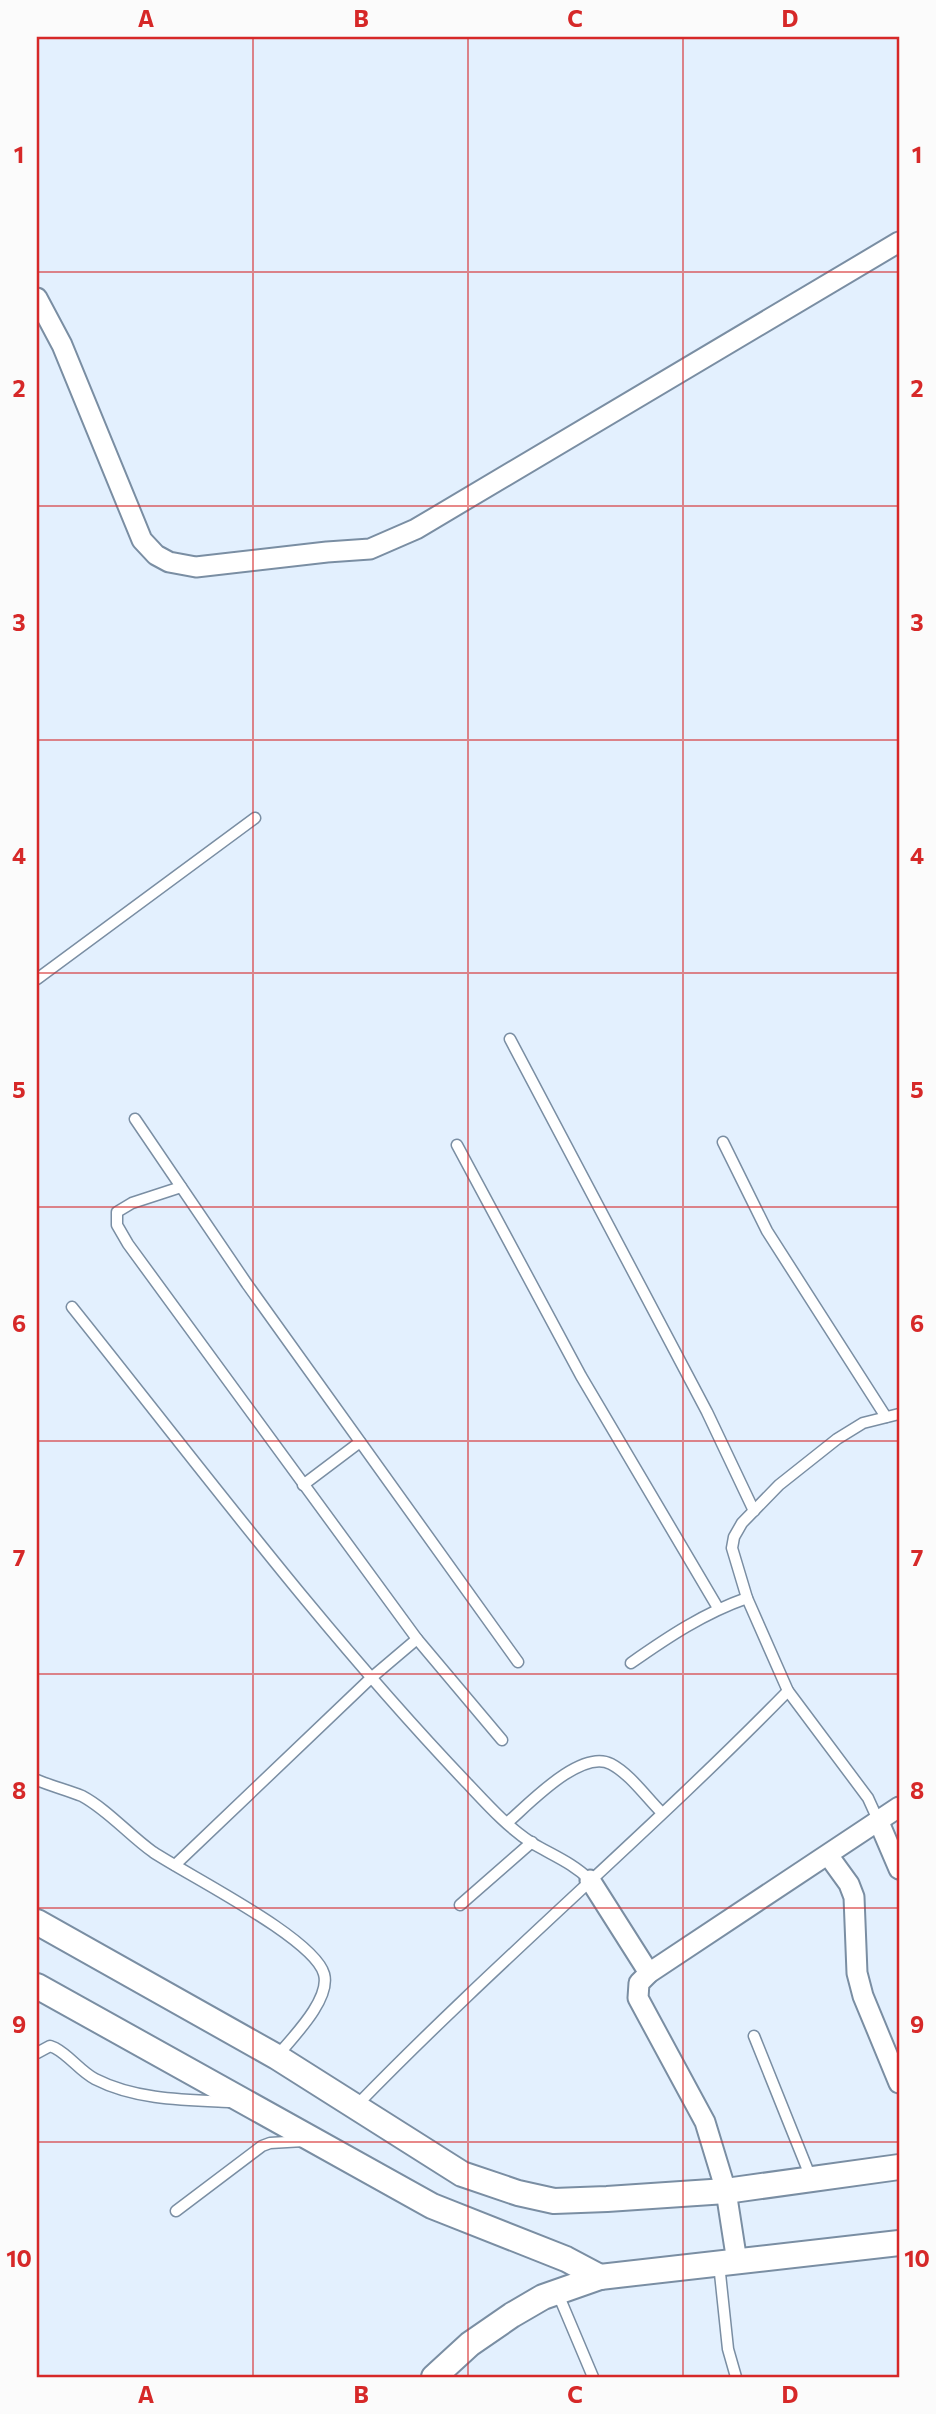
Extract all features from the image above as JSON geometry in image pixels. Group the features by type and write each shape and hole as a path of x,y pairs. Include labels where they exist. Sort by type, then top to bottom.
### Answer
{"street":[{"path":"37,298 62,345 142,540 156,555 169,562 196,567 370,549 388,543 416,529 899,242"},
{"path":"728,2263 731,2232 727,2200 705,2122 638,1998 639,1983 649,1973 899,1807"},
{"path":"878,1820 899,1869"},
{"path":"828,1855 849,1884 854,1897 856,1973 899,2083"},
{"path":"590,1880 649,1973"},
{"path":"37,1922 277,2057 462,2174 518,2193 554,2201 727,2200 811,2178 899,2167"},
{"path":"37,1986 432,2206 555,2254 600,2277"},
{"path":"436,2376 470,2344 512,2315 543,2297 600,2277 899,2243"}],"lane":[{"path":"37,979 256,818"},
{"path":"510,1040 707,1412 754,1511"},
{"path":"135,1119 359,1442 518,1662"},
{"path":"723,1142 767,1231 886,1417"},
{"path":"457,1145 581,1376 718,1608"},
{"path":"181,1187 123,1207 117,1212 117,1225 128,1244 416,1639 502,1740"},
{"path":"72,1307 371,1678 459,1775 507,1823 532,1842 572,1865 590,1880"},
{"path":"878,1820 861,1788 788,1691 747,1598 732,1548 734,1536 742,1523 779,1485 837,1439 863,1423 899,1414"},
{"path":"303,1485 359,1442"},
{"path":"631,1663 674,1633 718,1608 747,1598"},
{"path":"175,1865 371,1678 416,1639"},
{"path":"355,2108 590,1880 736,1744 788,1691"},
{"path":"507,1823 567,1773 592,1760 612,1765 662,1813"},
{"path":"37,1780 82,1797 153,1851 293,1938 316,1958 324,1975 325,1987 314,2009 277,2057"},
{"path":"460,1905 532,1842"},
{"path":"754,2036 811,2178"},
{"path":"37,2053 44,2048 55,2048 93,2078 136,2093 173,2099 248,2103"},
{"path":"176,2211 262,2146 280,2142 315,2141"},
{"path":"728,2263 728,2349 736,2377"},
{"path":"557,2292 593,2377"}]}
